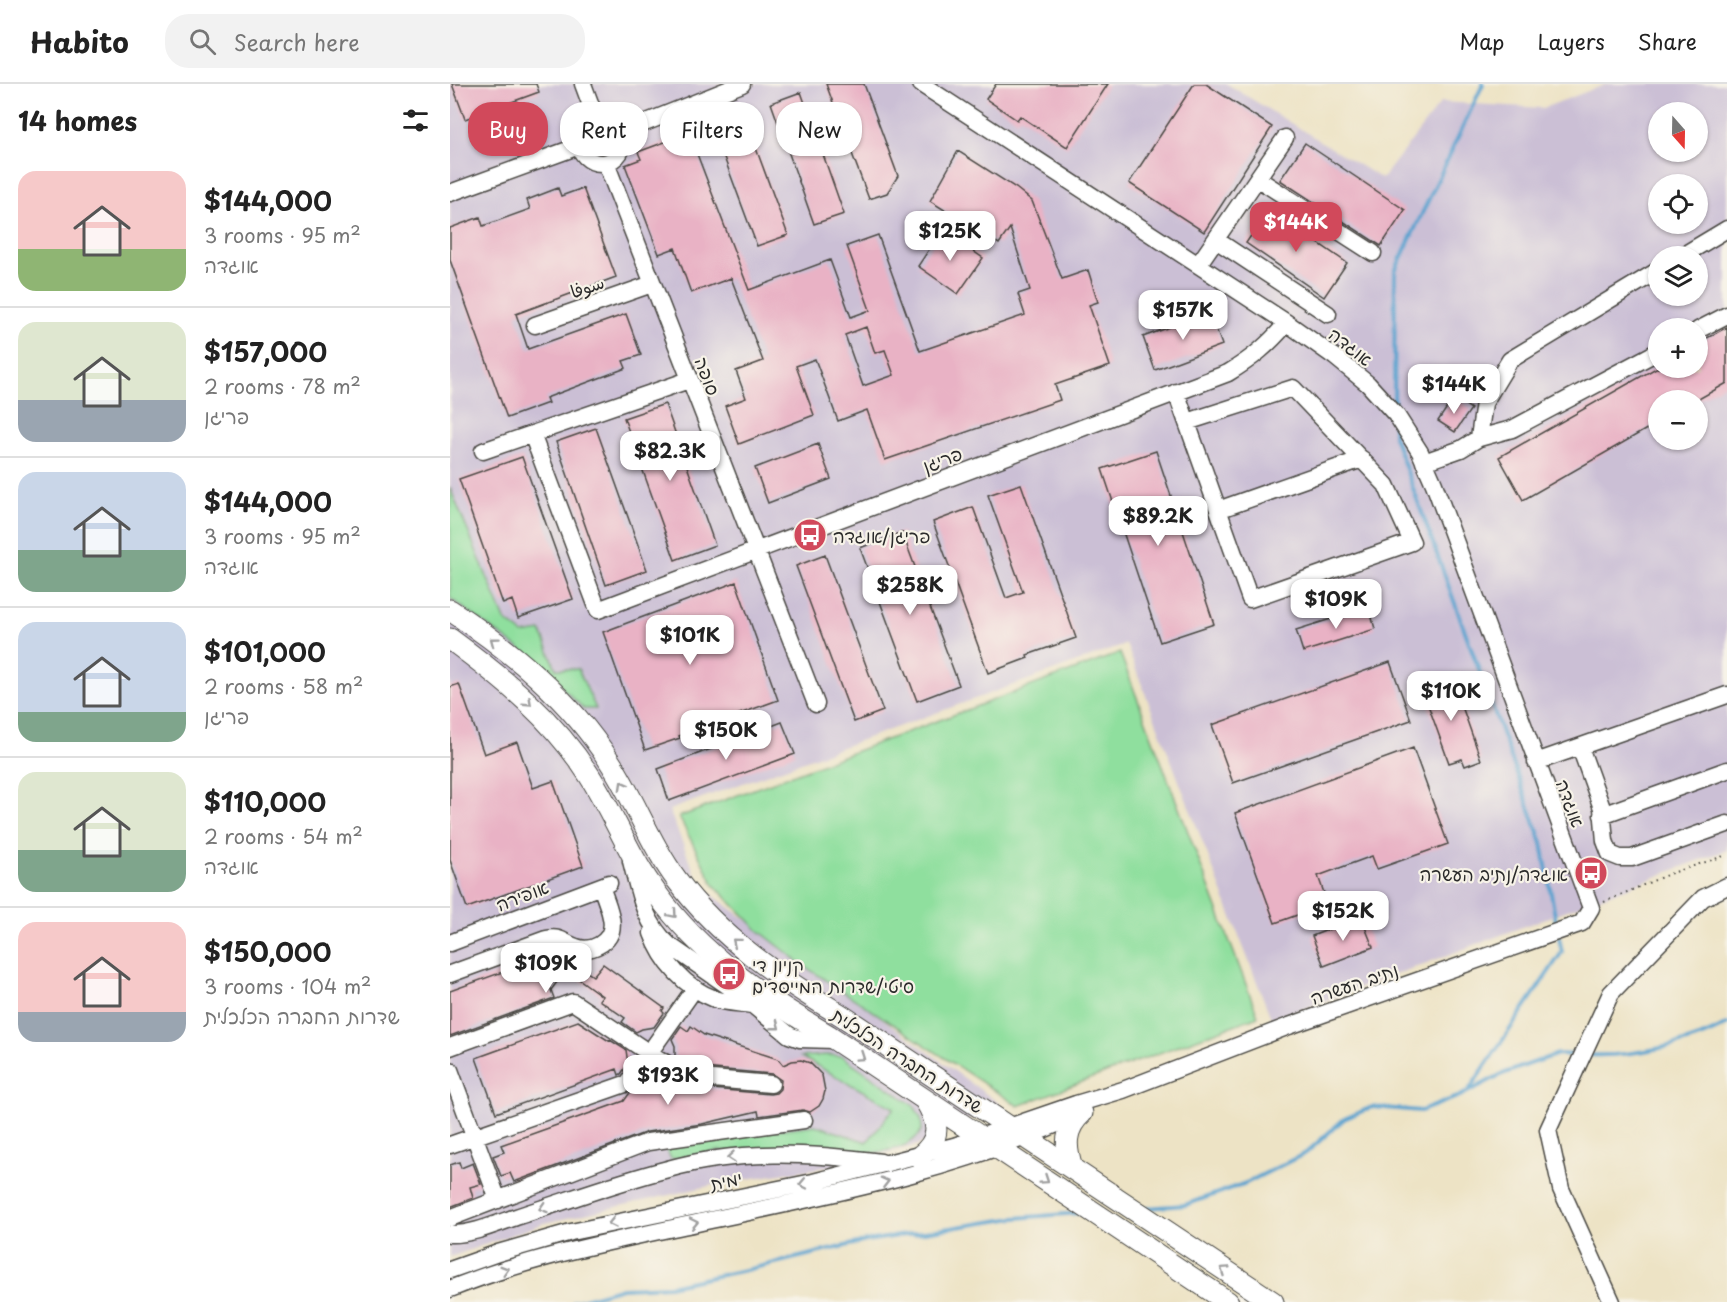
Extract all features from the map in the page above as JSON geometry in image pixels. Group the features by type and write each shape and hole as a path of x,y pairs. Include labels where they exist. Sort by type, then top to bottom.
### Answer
{"main road":[{"name":"שדרות החברה הכלכלית","path":"450,610 514,656 579,720 611,763 655,846 677,881 721,929 766,967 841,1014 1273,1302"},
{"name":"שדרות החברה הכלכלית","path":"450,639 520,694 560,736 590,776 658,896 704,947 751,986 1228,1302"},
{"path":"919,1157 927,1150 936,1135 935,1121 926,1100"},
{"path":"1072,1168 1066,1145 1067,1135 1071,1125 1082,1113"}],"street":[{"path":"583,84 590,102"},
{"path":"648,122 742,84"},
{"name":"אוגדה","path":"921,84 1287,323 1368,384 1397,416 1434,484 1591,908"},
{"path":"1198,265 1286,138"},
{"path":"450,193 560,153"},
{"path":"585,156 599,163 606,163 617,156"},
{"name":"סופה","path":"606,163 816,704"},
{"path":"1258,179 1373,253"},
{"path":"1699,246 1727,229"},
{"path":"1216,240 1328,314"},
{"path":"1479,438 1484,402 1510,360 1648,277"},
{"name":"سوفا","path":"535,325 652,284"},
{"path":"1708,325 1727,315"},
{"name":"פריגן","path":"532,434 598,610 1228,373 1249,361 1268,346 1287,323"},
{"path":"1424,462 1461,449 1479,438 1512,429 1648,357"},
{"path":"483,451 689,380"},
{"path":"1176,392 1250,599 1412,542 1386,485 1293,388 1187,422"},
{"path":"1218,510 1362,459"},
{"path":"1536,762 1727,695"},
{"path":"1580,747 1602,808 1605,841 1610,854 1620,858 1632,858 1727,824"},
{"path":"1602,815 1727,770"},
{"path":"626,843 645,912 657,947 663,957 672,968 695,987 715,999 752,1005"},
{"name":"אופירה","path":"450,943 605,884 613,921 613,930 605,942 594,948 586,949 554,937 450,974"},
{"path":"1612,1302 1561,1189 1548,1130 1611,993 1703,898 1727,886"},
{"name":"נתיב העשרה","path":"1018,1132 1068,1107 1123,1090 1289,1026 1582,924 1591,908"},
{"path":"645,912 659,936 669,945 719,979 789,1035 806,1040 834,1040"},
{"path":"450,1145 628,1083 695,987"},
{"path":"450,1047 573,1002 649,1053 690,1077 771,1084"},
{"path":"450,1070 498,1200"},
{"name":"נתיב העשרה","path":"989,1143 1082,1113 1123,1090"},
{"path":"450,1218 628,1150 663,1139 804,1120"},
{"name":"ימית","path":"450,1270 571,1232 989,1143"},
{"name":"ימית","path":"450,1289 561,1253 910,1175 989,1143"},
{"path":"628,1150 640,1164 648,1169 660,1171"},
{"path":"621,1184 627,1172 628,1150"},
{"path":"450,1234 483,1228 660,1171 718,1158 780,1154 838,1156 894,1163"}],"path":[{"path":"1591,908 1670,874 1727,855"}],"shaded area":[{"path":"450,84 1227,84 1382,179 1441,102 1543,108 1607,84 1727,84 1727,850 1272,1021 1126,644 669,810 700,886 1000,1104 918,1145 835,1166 727,1182 545,1223 450,1257"}],"green space":[{"path":"450,488 505,620 523,634 541,631 556,669 578,669 596,709 584,709 532,658 450,598"},
{"path":"1120,653 1258,1016 1018,1106 807,968 758,930 714,885 679,817"},
{"path":"842,1056 914,1106 921,1118 922,1130 918,1136 900,1147 872,1153 719,1151 671,1159 664,1144 815,1125 867,1142 894,1108 801,1057"}],"building":[{"path":"452,84 536,84 539,92 512,102 468,102 468,118 465,119"},
{"path":"826,84 864,84 898,176 887,193 869,199 853,156 862,156 862,102 833,102"},
{"path":"996,84 1108,84 1067,147 1020,116 1017,120 986,99"},
{"path":"1194,84 1206,84 1272,127 1204,232 1129,183"},
{"path":"801,92 805,102 776,102 776,117 771,103"},
{"path":"1305,143 1405,210 1381,246 1280,180"},
{"path":"660,144 660,156 698,156 749,290 830,260 851,317 870,310 847,246 878,235 920,351 1025,315 1018,294 1030,290 1010,228 999,244 930,201 958,151 1016,188 1032,201 1062,279 1088,270 1098,302 1089,305 1110,366 1055,385 1060,400 885,460 867,410 838,421 815,359 796,366 814,415 739,444 725,406 746,398 736,371 763,361 731,278 691,293 675,248 659,254 625,165 641,159 640,156 648,156 648,148","holes":["866,327 875,353 885,350 894,375 863,386 845,335"]},
{"path":"724,156 759,156 788,235 757,246"},
{"path":"790,156 824,156 844,214 814,224"},
{"path":"558,188 561,196 583,188 616,277 516,314 528,349 626,314 641,355 623,361 626,368 546,398 548,403 507,418 450,260 450,228 480,217 483,226 530,209 527,200"},
{"path":"1269,209 1347,263 1324,297 1246,243"},
{"path":"942,230 983,258 958,294 918,266"},
{"path":"1210,312 1222,345 1155,370 1143,337"},
{"path":"1727,327 1727,383 1708,394 1708,390 1648,390 1648,428 1523,500 1499,457 1648,373 1648,378 1708,378 1708,337"},
{"path":"1454,397 1471,409 1455,432 1438,421"},
{"path":"665,404 715,545 675,560 624,418"},
{"path":"596,428 647,570 606,585 556,442"},
{"path":"818,444 831,479 768,503 755,468"},
{"path":"1156,451 1214,624 1160,642 1102,469"},
{"path":"522,457 573,599 518,618 512,600 503,604 459,479"},
{"path":"1021,484 1076,638 1027,655 1028,658 988,673 933,522 973,507 1006,598 1023,592 988,495"},
{"path":"902,532 959,685 917,701 860,548"},
{"path":"825,555 883,711 854,722 796,566"},
{"path":"736,582 778,700 645,750 603,632"},
{"path":"1369,607 1375,629 1303,652 1296,630"},
{"path":"1390,662 1411,720 1233,783 1212,725"},
{"path":"1452,678 1481,760 1465,766 1462,759 1449,763 1422,688"},
{"path":"459,684 484,754 517,742 533,788 553,781 583,866 467,908 450,860 450,687"},
{"path":"782,722 795,754 669,801 658,769"},
{"path":"1413,748 1448,844 1377,869 1372,856 1318,876 1328,904 1275,923 1235,813"},
{"path":"1361,917 1373,947 1324,966 1312,936"},
{"path":"558,952 593,976 603,964 664,1008 662,1011 664,1013 654,1027 636,1032 622,1022 625,1018 599,1000 602,996 572,974 560,978 551,990 554,998 450,1036 450,991"},
{"path":"578,1021 626,1050 628,1064 621,1074 619,1075 617,1069 496,1113 476,1058"},
{"path":"681,1026 688,1031 691,1026 704,1035 778,1059 783,1065 801,1060 810,1063 822,1075 825,1091 823,1099 819,1106 810,1112 803,1110 759,1116 758,1111 702,1124 647,1132 514,1182 510,1173 501,1176 493,1156 504,1152 501,1145 624,1101 637,1089 645,1077 653,1078 663,1074 688,1087 770,1094 780,1089 781,1080 772,1074 692,1067 675,1057 675,1046 672,1039"},
{"path":"459,1162 461,1168 473,1163 481,1184 470,1187 473,1198 450,1207 450,1165"}],"waterway":[{"path":"1394,405 1395,271 1483,84"},
{"path":"1394,425 1394,436 1542,843 1557,927"},
{"path":"1469,1090 1562,952 1559,937"},
{"path":"1589,1055 1641,1052 1679,1044 1727,1024"},
{"path":"1147,1208 1185,1205 1246,1183 1306,1153 1344,1119 1372,1107 1421,1111 1460,1096 1502,1074 1558,1054 1578,1055"},
{"path":"574,1302 622,1288 669,1286 866,1241 1015,1218 1080,1213"}],"place":[{"name":"פריגן/אוגדה","path":"810,535"},
{"name":"אוגדה/נתיב העשרה","path":"1591,873"},
{"name":"קניון די סיטי/שדרות המייסדים","path":"729,974"}]}
